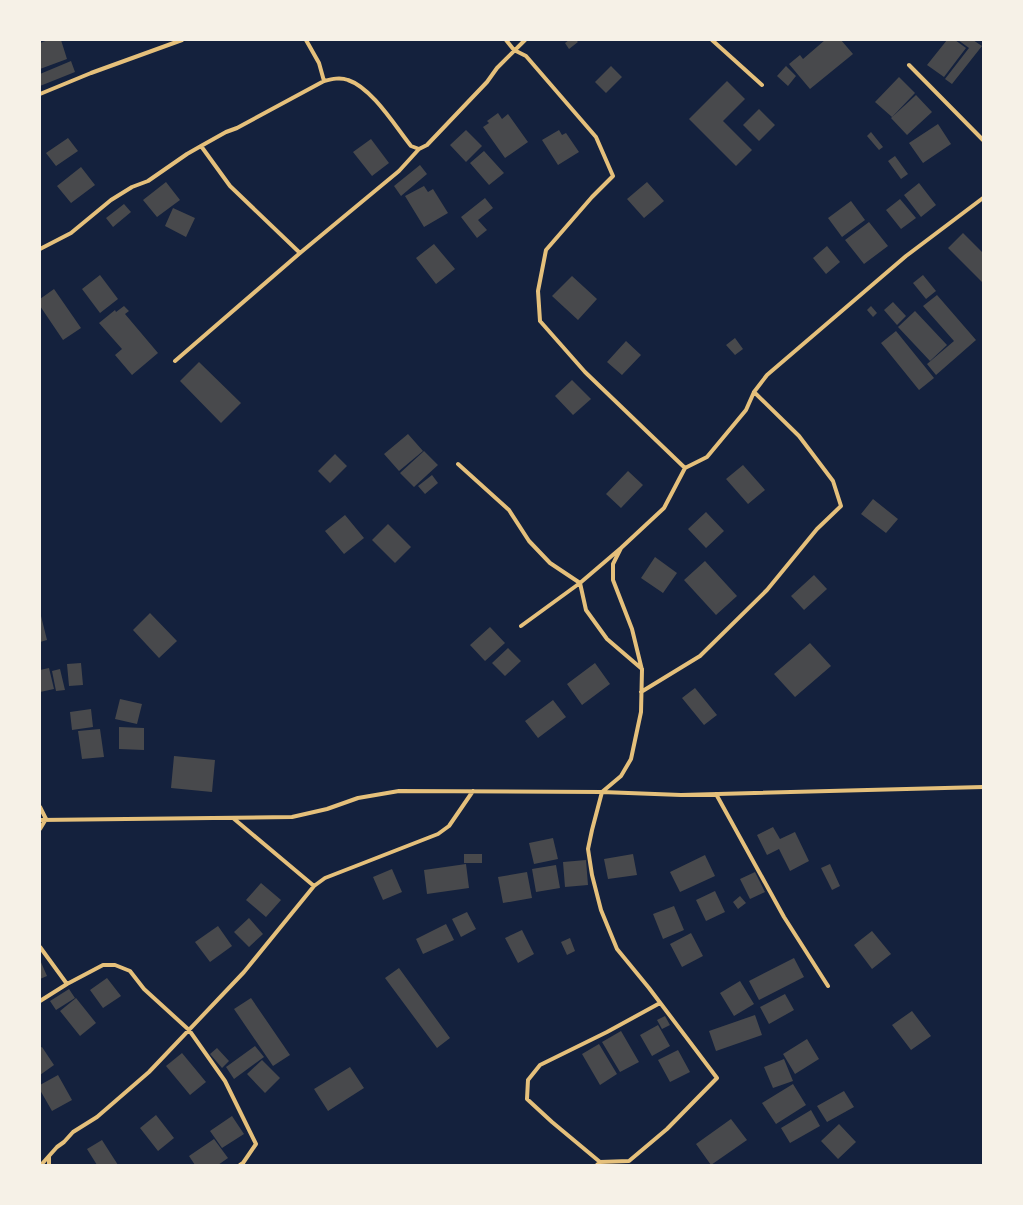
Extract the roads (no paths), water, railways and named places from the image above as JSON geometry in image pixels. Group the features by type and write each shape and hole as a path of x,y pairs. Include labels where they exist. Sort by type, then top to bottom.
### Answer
{"street":[{"path":"40,94 91,73 182,40"},
{"path":"306,40 319,63 324,81"},
{"path":"506,40 514,50 526,56 596,137 613,176 592,197 546,250 538,292 540,321 585,372 685,468"},
{"path":"175,361 300,252 399,172 419,149 427,145 452,120 487,82 497,68 525,40"},
{"path":"712,40 762,85"},
{"path":"909,65 983,140"},
{"path":"40,249 71,233 111,200 132,187 148,181 187,154 324,81 336,78 347,79 360,86 371,95 411,146 419,149"},
{"path":"201,146 230,186 300,252"},
{"path":"520,626 580,583 664,508 685,468 707,456 746,410 754,392 767,375 906,256 983,198"},
{"path":"641,692 700,656 767,590 817,529 841,506 833,481 799,436 754,392"},
{"path":"458,464 509,510 529,541 550,563 580,583 586,610 607,639 642,670"},
{"path":"620,548 614,564 613,580 632,629 642,670 641,712 631,759 621,776 602,792 588,849 592,875 602,910 616,949 660,1003 717,1078 667,1129 629,1161 598,1164 527,1099 528,1080 540,1065 607,1032 660,1003"},
{"path":"40,820 292,817 327,810 358,798 399,791 602,792 681,795 983,787"},
{"path":"42,1165 57,1147 73,1132 97,1117 149,1072 244,972 314,886 325,878 438,834 449,826 473,791"},
{"path":"716,794 784,917 828,986"},
{"path":"40,807 46,819"},
{"path":"233,818 314,886"},
{"path":"40,829 46,819"},
{"path":"40,947 67,984"},
{"path":"40,1001 67,984 103,965 115,965 130,971 144,989 189,1030 225,1081 256,1144 240,1165"},
{"path":"48,1165 49,1156"}]}
